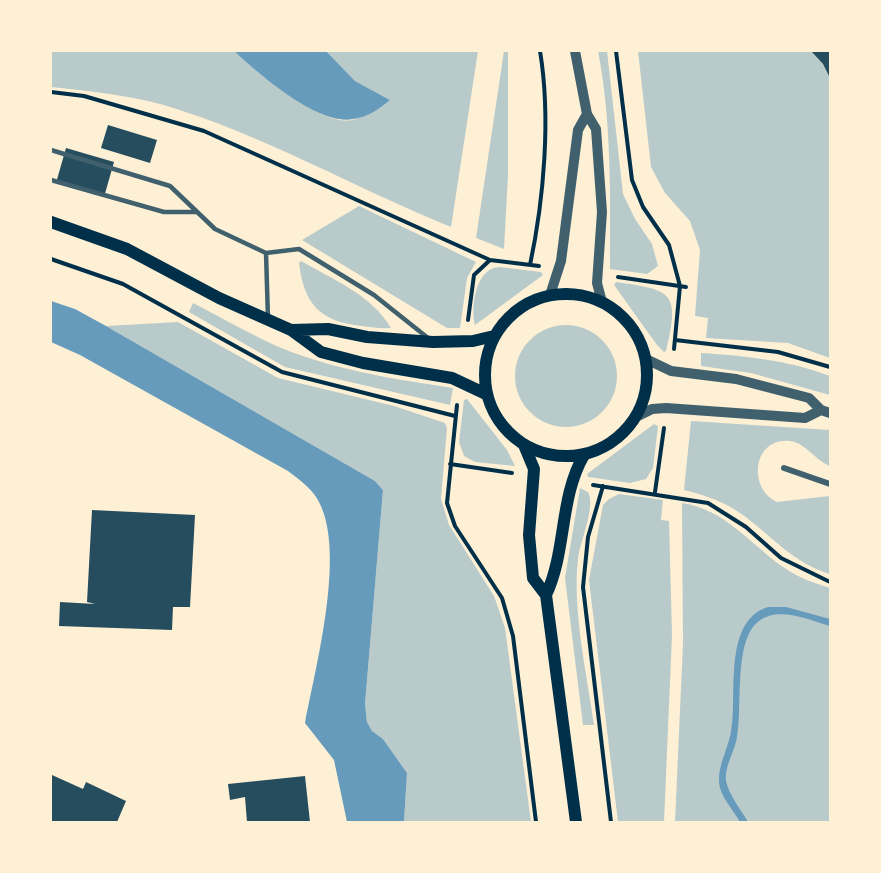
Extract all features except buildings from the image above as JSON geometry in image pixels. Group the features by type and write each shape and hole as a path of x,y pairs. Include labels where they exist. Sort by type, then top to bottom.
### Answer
{"main road":[{"path":"51,222 127,249 268,321 291,330 321,352 363,363 452,378 486,394"},
{"path":"576,294 602,302 627,322 639,339 646,359 646,389 636,417 614,441 584,454 553,456 524,445 500,423 486,394 485,364 494,336 503,323 520,307 550,295 576,294"},
{"path":"291,330 328,329 367,337 433,342 473,341 494,336"},
{"path":"524,445 534,469 529,535 533,578 546,595 576,822"},
{"path":"546,595 556,576 568,490 584,454"}],"street":[{"path":"575,51 587,114 597,129 602,212 597,283 602,302"},
{"path":"550,295 561,261 578,130 587,114"},
{"path":"646,359 671,371 736,379 808,398 826,412"},
{"path":"636,417 652,410 666,408 805,418 826,412"},
{"path":"784,468 830,484"}],"lane":[{"path":"51,150 170,186 215,228 266,252 299,249 374,296 433,342"},
{"path":"51,180 164,212 197,212"},
{"path":"266,252 268,321"}],"path":[{"path":"51,92 84,96 204,131 490,260 530,265 546,136 546,108 540,51"},
{"path":"616,51 632,180 643,207 669,245 680,286 675,340 778,352 830,368"},
{"path":"51,259 123,284 282,372 456,416 447,503 464,541 495,586 510,622 536,822"},
{"path":"467,329 472,281 477,270 490,260"},
{"path":"611,276 686,287"},
{"path":"655,492 664,422"},
{"path":"450,464 520,475"},
{"path":"611,822 583,587 588,537 603,486 655,492 708,502 746,527 781,558 830,582"}],"shaded area":[{"path":"51,51 234,51 257,71 307,107 339,120 352,120 390,100 355,81 326,51 478,51 451,227 238,131 201,117 136,99 51,87"},
{"path":"504,51 508,51 508,175 504,249 476,238"},
{"path":"598,51 607,51 623,194 635,219 652,244 658,266 647,274 610,269 608,132"},
{"path":"638,51 811,51 823,64 830,78 830,358 788,343 706,338 708,318 695,316 700,250 690,221 665,193 651,167"},
{"path":"359,206 476,262 467,278 460,328 447,328 302,240"},
{"path":"301,261 362,297 383,316 391,328 347,324 325,315 310,300 305,290 299,263"},
{"path":"500,267 541,272 543,275 475,325 474,299 480,281 492,269"},
{"path":"616,282 649,288 667,297 671,305 672,316 666,351 664,352 657,345 614,285"},
{"path":"193,303 257,337 321,362 364,373 453,388 450,405 285,367 189,312"},
{"path":"178,322 278,378 394,406 445,423 447,428 441,499 449,525 494,596 505,628 531,822 404,822 407,773 383,739 372,731 367,722 365,704 383,490 375,481 106,326"},
{"path":"566,325 586,329 602,340 613,356 617,376 613,396 602,412 586,423 566,427 546,423 530,412 519,396 515,376 519,356 530,340 546,329"},
{"path":"701,353 767,360 798,366 830,376 830,395 751,373 701,366"},
{"path":"467,399 507,450 515,466 475,462 464,456 459,442 464,400"},
{"path":"691,421 830,430 830,466 796,442 778,442 768,447 762,455 758,465 758,475 767,495 777,502 830,496 830,574 794,556 729,506 684,490"},
{"path":"654,424 658,426 653,468 646,479 630,483 588,477 587,474"},
{"path":"580,488 588,492 590,506 578,559 577,599 594,725 583,725 565,578"},
{"path":"619,494 663,500 661,520 669,521 672,635 664,822 618,822 589,580 603,505"},
{"path":"682,503 712,513 736,529 788,571 830,588 830,822 675,822 683,643"}],"water":[{"path":"234,51 326,51 355,81 390,100 373,112 358,118 339,119 323,114 289,96"},
{"path":"51,301 75,309 106,326 375,481 383,490 365,704 367,722 372,731 383,739 407,773 404,822 347,822 334,760 305,723 321,642 329,581 330,552 327,526 314,494 288,471 80,355 51,342"},
{"path":"768,607 786,607 830,619 830,626 785,614 776,615 759,621 751,630 745,643 740,675 739,724 726,776 730,792 748,822 740,822 722,793 719,776 731,732 738,643 753,615"}]}
